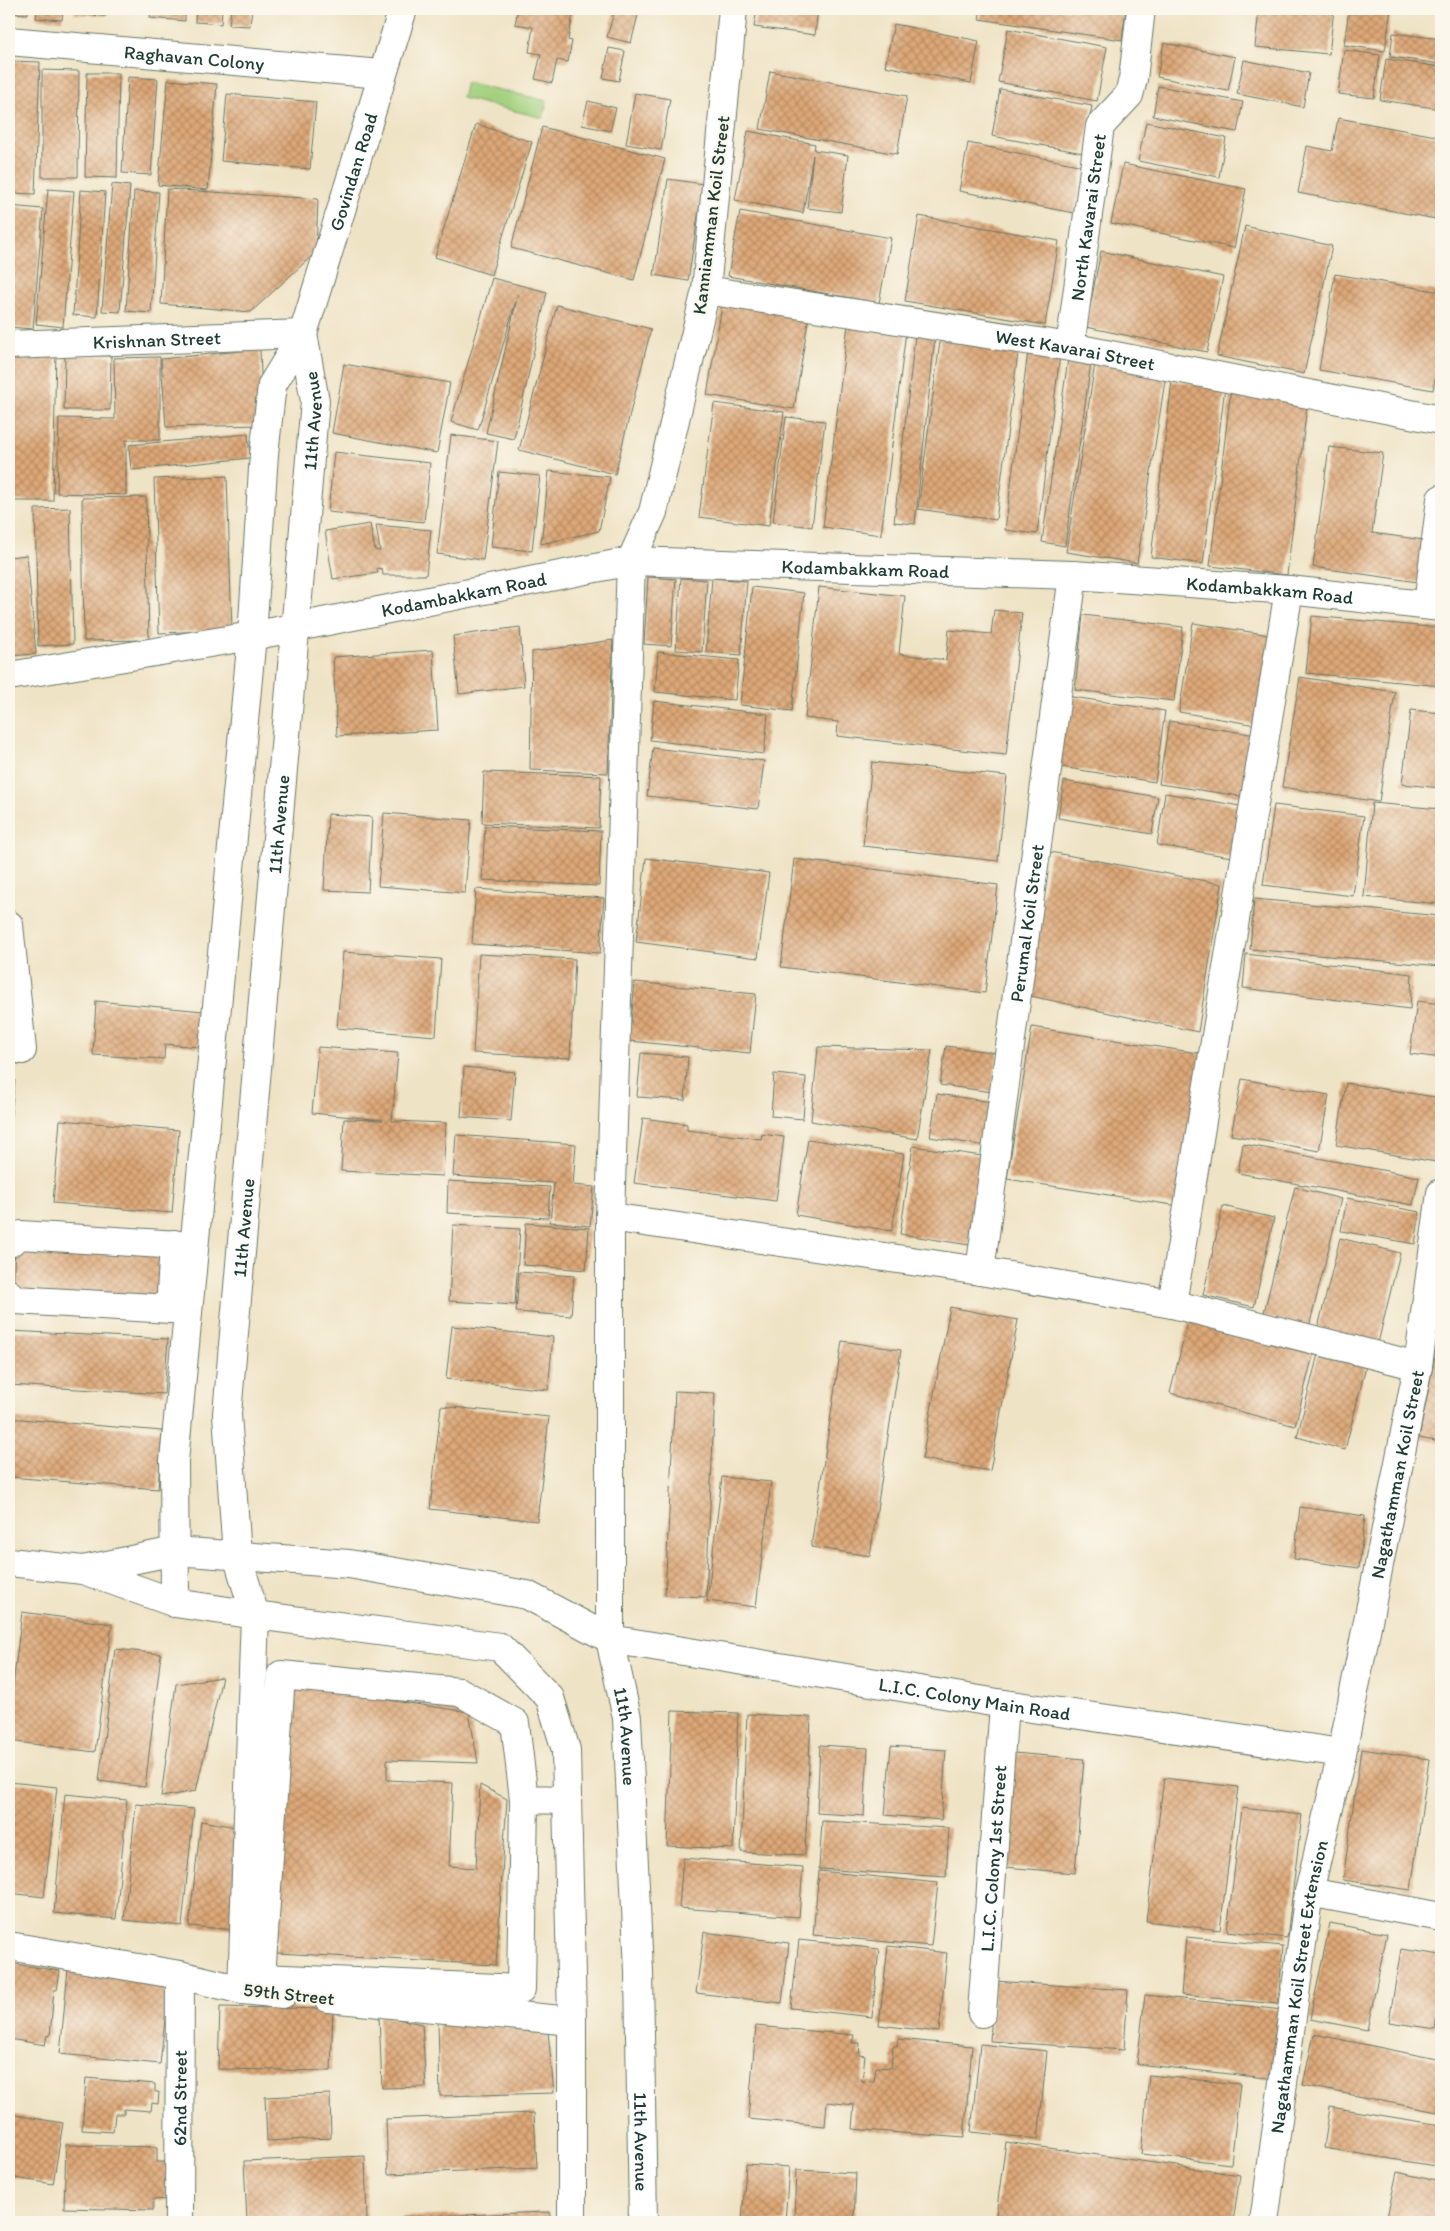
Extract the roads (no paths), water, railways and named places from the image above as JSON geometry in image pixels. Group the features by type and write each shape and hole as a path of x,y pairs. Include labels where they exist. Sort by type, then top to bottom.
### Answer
{"street":[{"name":"Govindan Road","path":"303,334 381,74 403,9"},
{"name":"Kanniamman Koil Street","path":"631,561 653,512 706,290 733,9"},
{"name":"North Kavarai Street","path":"1070,347 1100,126 1129,95 1133,79 1141,9"},
{"name":"Raghavan Colony","path":"9,41 381,74"},
{"name":"West Kavarai Street","path":"706,290 1070,347 1441,420"},
{"name":"Krishnan Street","path":"9,345 303,334"},
{"name":"11th Avenue","path":"242,1990 255,1615 237,1555 228,1414 315,400 303,334"},
{"name":"11th Avenue","path":"174,1603 174,1461 179,1310 184,1245 252,636 264,454 272,384 303,334"},
{"path":"1435,606 1441,500"},
{"name":"11th Avenue","path":"631,561 610,1217 610,1639 627,1718 639,1971 643,2222"},
{"name":"Kodambakkam Road","path":"9,676 296,628 631,561 1073,575 1289,590 1435,606"},
{"name":"Perumal Koil Street","path":"980,1270 1073,575"},
{"path":"1172,1304 1289,590"},
{"path":"9,924 22,1050"},
{"name":"Nagathamman Koil Street","path":"1342,1753 1418,1366 1441,1193"},
{"path":"610,1217 980,1270 1172,1304 1418,1366"},
{"path":"9,1242 21,1235 184,1245"},
{"path":"9,1294 15,1300 179,1310"},
{"path":"83,1570 174,1551 349,1564 527,1595 610,1639"},
{"path":"9,1562 83,1570 174,1603 500,1647 550,1698 566,1750 572,2021 572,2222"},
{"name":"L.I.C. Colony Main Road","path":"610,1639 1004,1704 1342,1753"},
{"path":"281,1675 460,1692 515,1723 524,1800 521,1989 261,1978 281,1675"},
{"name":"L.I.C. Colony 1st Street","path":"982,2013 1004,1704"},
{"name":"Nagathamman Koil Street Extension","path":"1264,2222 1309,1892 1342,1753"},
{"path":"524,1800 567,1800"},
{"path":"1309,1892 1441,1917"},
{"name":"59th Street","path":"9,1946 180,1975 242,1990 572,2021"},
{"name":"62nd Street","path":"179,2222 180,1975"}]}
